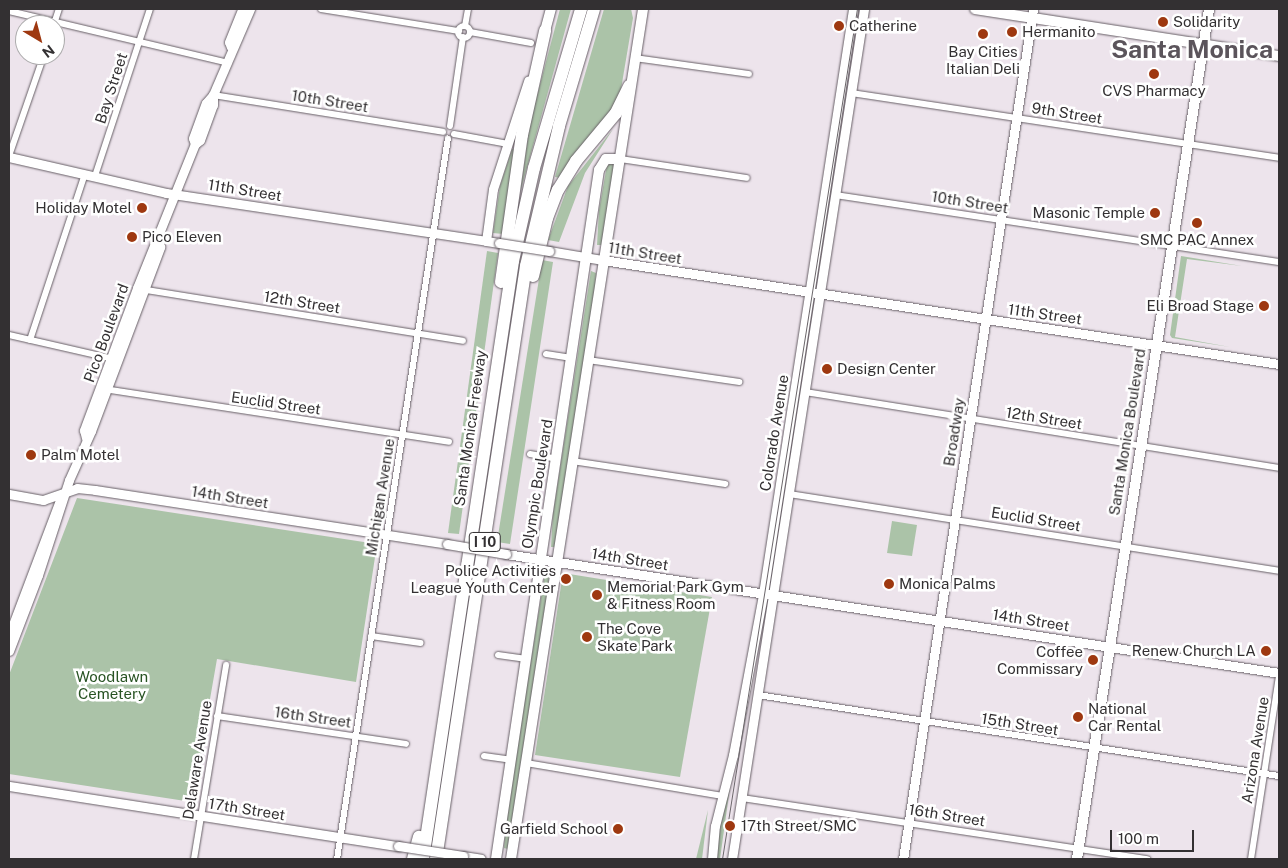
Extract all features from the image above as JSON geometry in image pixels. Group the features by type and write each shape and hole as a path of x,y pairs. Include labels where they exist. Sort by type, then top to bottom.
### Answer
{"highway":[{"name":"Santa Monica Freeway","path":"423,859 494,370 534,168 580,9"},
{"name":"I 10","path":"436,859 526,266 537,211 594,9"},
{"path":"494,370 493,338 513,196 545,30"},
{"path":"518,326 528,308 541,236 552,202 576,161 616,113 629,86"},
{"path":"413,859 432,758 440,740"},
{"path":"446,859 452,759"}],"main road":[{"path":"545,30 551,9"},
{"name":"Olympic Boulevard","path":"511,859 620,159 629,86 643,9"},
{"path":"975,9 1033,13 1279,56"},
{"name":"Santa Monica Boulevard","path":"1078,854 1208,9"},
{"name":"Olympic Boulevard","path":"496,859 540,559 588,258 599,170 606,159 620,159"}],"street":[{"name":"Bay Street","path":"95,176 150,9"},
{"name":"Pico Boulevard","path":"231,47 229,42 242,9"},
{"name":"Pico Boulevard","path":"9,651 54,511 64,494 86,438 140,289 160,248 158,239 194,144 200,140 213,105 213,95 225,62 250,9"},
{"path":"321,9 459,31 463,37 450,126 451,136"},
{"path":"459,31 465,26 468,9"},
{"name":"Colorado Avenue","path":"712,859 715,826 724,796 763,594 853,9"},
{"name":"Colorado Avenue","path":"732,859 864,9"},
{"path":"9,11 24,15"},
{"name":"Broadway","path":"903,859 1033,13"},
{"path":"65,25 140,40 225,62"},
{"path":"465,26 470,32 531,42"},
{"path":"486,241 493,190 545,30"},
{"path":"463,37 470,32"},
{"path":"634,58 749,74"},
{"path":"9,157 41,65"},
{"name":"9th Street","path":"851,93 1279,158"},
{"name":"10th Street","path":"213,95 443,132"},
{"path":"450,126 443,132 451,136 508,144"},
{"name":"Michigan Avenue","path":"337,859 433,233 451,136"},
{"name":"11th Street","path":"9,157 176,195 1279,364"},
{"path":"620,159 747,178"},
{"path":"30,340 85,174"},
{"name":"10th Street","path":"835,195 1279,262"},
{"name":"12th Street","path":"140,289 463,341"},
{"path":"9,335 114,359"},
{"path":"546,354 572,358"},
{"path":"588,360 739,382"},
{"name":"Euclid Street","path":"103,389 449,442"},
{"name":"12th Street","path":"805,392 970,420 1279,468"},
{"path":"530,454 556,459"},
{"path":"572,461 725,484"},
{"name":"14th Street","path":"9,494 43,500 64,494 76,488 94,490 1279,674"},
{"name":"Euclid Street","path":"789,494 1279,571"},
{"name":"Pico Boulevard","path":"9,635 22,610"},
{"path":"371,636 421,643"},
{"path":"498,655 525,659"},
{"name":"Delaware Avenue","path":"194,859 226,665"},
{"name":"Arizona Avenue","path":"1251,859 1279,674"},
{"name":"15th Street","path":"758,695 1279,776"},
{"name":"16th Street","path":"217,716 406,744"},
{"path":"484,756 511,760"},
{"path":"526,764 724,796"},
{"name":"17th Street","path":"9,786 481,859"},
{"name":"16th Street","path":"742,798 908,822 1078,854 1147,859"}],"green space":[{"path":"560,9 571,9 520,193 530,122"},
{"path":"604,9 631,9 633,18 620,95 616,106 561,178 555,177"},
{"path":"613,129 585,173 559,242 548,240 568,186"},
{"path":"512,149 515,149 503,234 493,233 500,186"},
{"path":"612,163 615,165 602,245 597,245 599,210 607,165"},
{"path":"487,251 498,253 459,534 448,533"},
{"path":"1181,256 1242,266 1187,259 1175,337 1230,347 1172,338 1170,335"},
{"path":"542,260 553,262 510,544 497,542"},
{"path":"591,271 596,273 594,304 555,547 551,547 553,513"},
{"name":"Woodlawn Cemetery","path":"77,498 377,544 356,682 217,659 192,802 9,774 9,675"},
{"path":"892,521 917,525 912,556 887,553"},
{"path":"545,573 549,574 547,604 508,849 504,848 506,815"},
{"path":"563,573 712,597 680,777 535,755"},
{"path":"730,787 720,859 717,859 717,835"},
{"path":"708,810 702,859 696,859"}],"tram line":[{"path":"722,859 857,9"}],"place":[{"name":"Solidarity","path":"1163,22"},
{"name":"Catherine","path":"839,26"},
{"name":"Hermanito","path":"1012,32"},
{"name":"Bay Cities Italian Deli","path":"983,34"},
{"name":"CVS Pharmacy","path":"1154,74"},
{"name":"Holiday Motel","path":"142,208"},
{"name":"Masonic Temple","path":"1155,213"},
{"name":"SMC PAC Annex","path":"1197,223"},
{"name":"Pico Eleven","path":"132,237"},
{"name":"Eli Broad Stage","path":"1264,306"},
{"name":"Design Center","path":"827,369"},
{"name":"Palm Motel","path":"31,455"},
{"name":"Police Activities League Youth Center","path":"566,579"},
{"name":"Monica Palms","path":"889,584"},
{"name":"Memorial Park Gym & Fitness Room","path":"597,595"},
{"name":"The Cove Skate Park","path":"587,637"},
{"name":"Renew Church LA","path":"1266,651"},
{"name":"Coffee Commissary","path":"1093,660"},
{"name":"National Car Rental","path":"1078,717"},
{"name":"17th Street/SMC","path":"730,826"},
{"name":"Garfield School","path":"618,829"}],"district":[{"name":"Santa Monica","path":"1192,49"}]}
